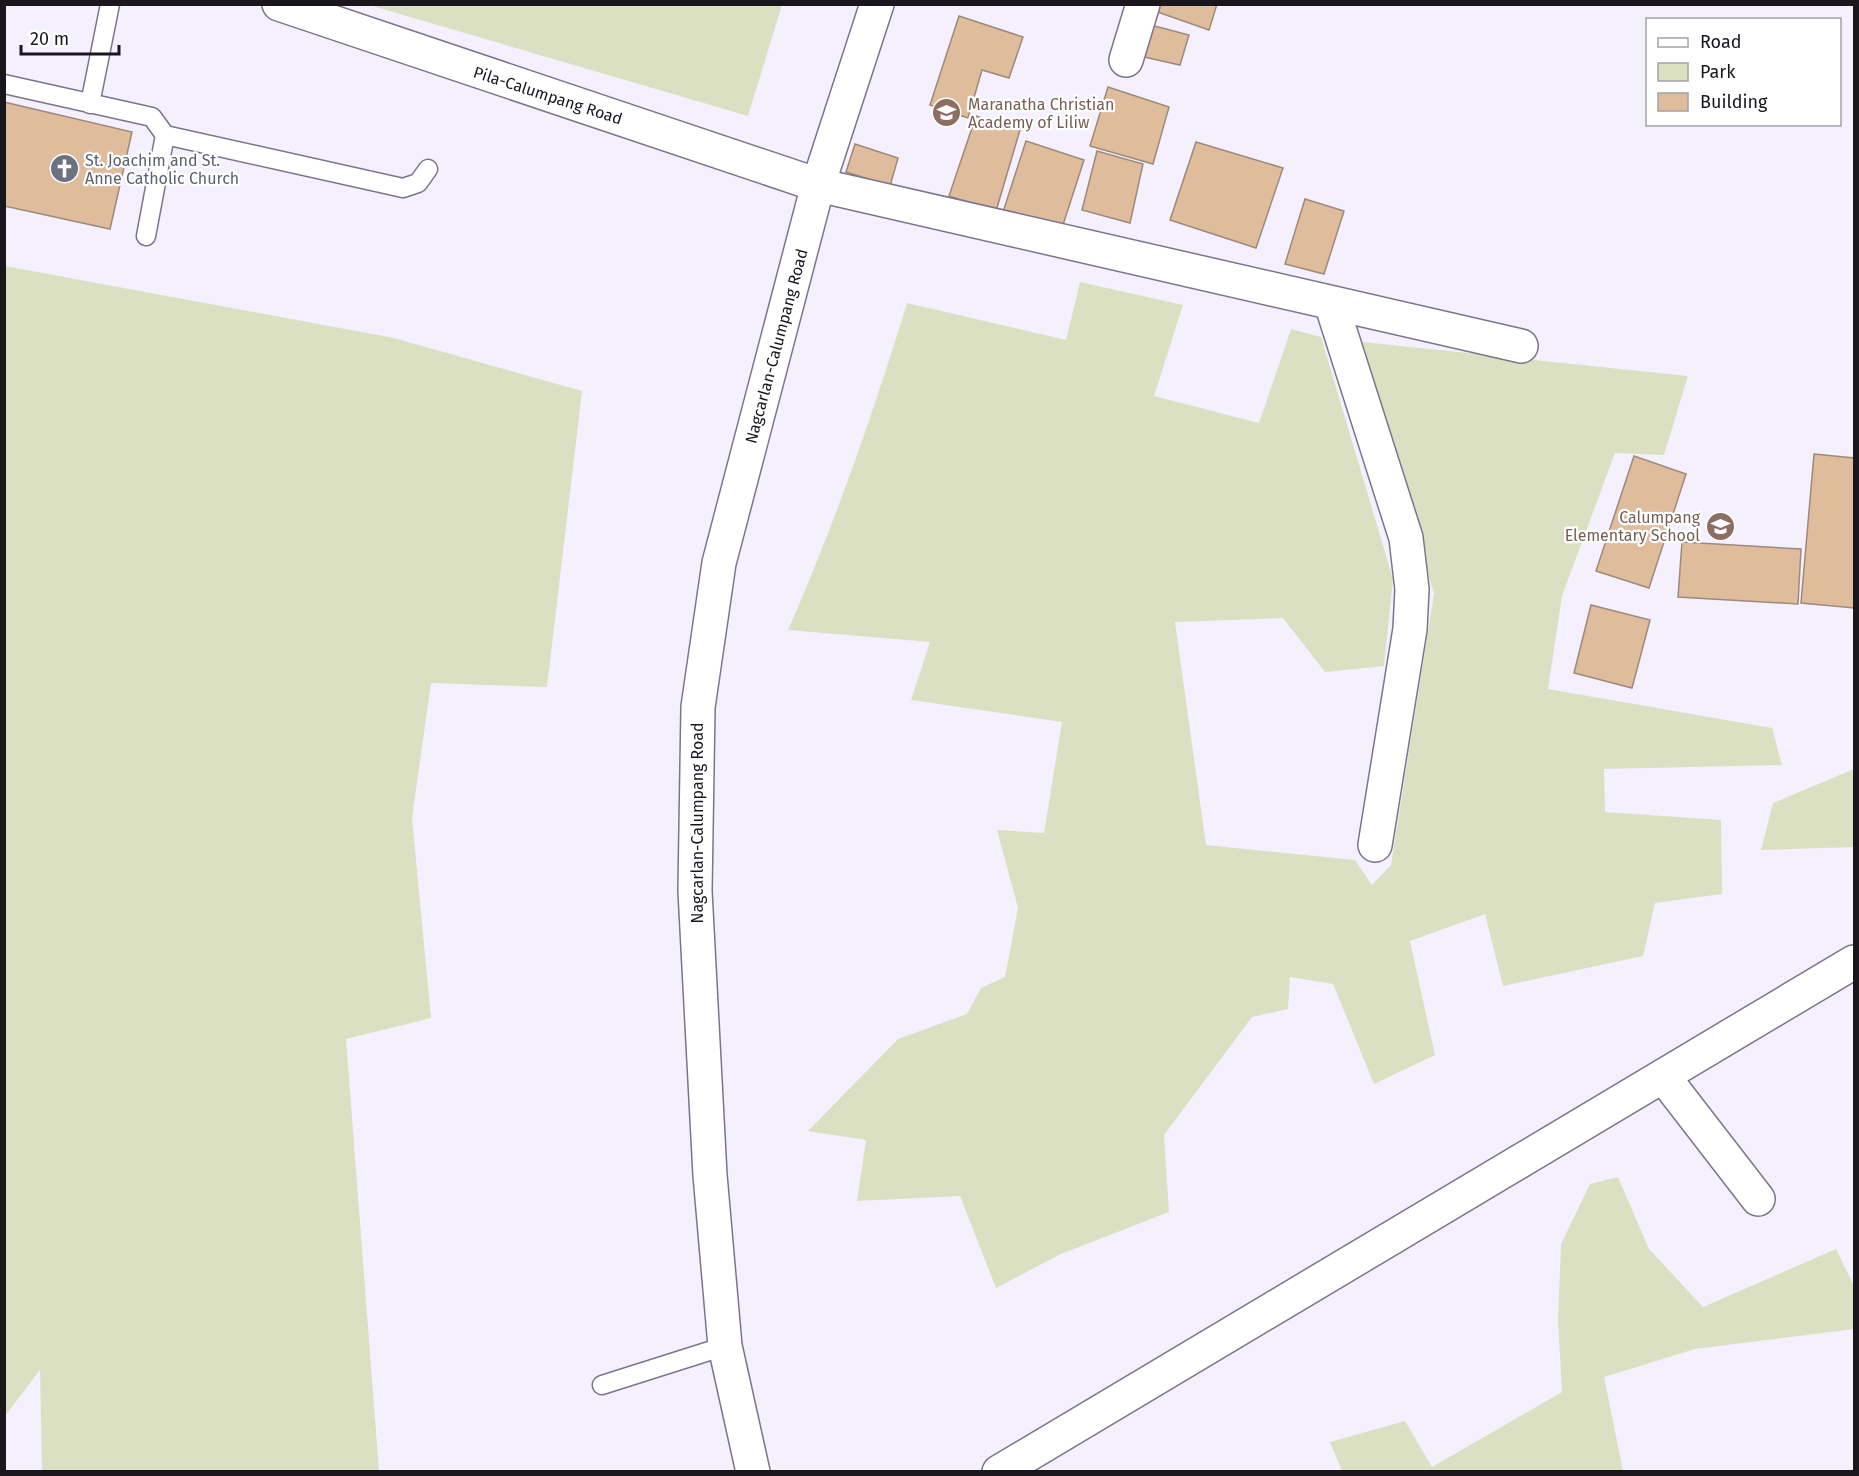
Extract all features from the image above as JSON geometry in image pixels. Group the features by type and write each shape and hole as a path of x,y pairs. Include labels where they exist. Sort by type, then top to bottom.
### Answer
{"street":[{"name":"Pila-Calumpang Road","path":"279,4 818,185 1521,346"},
{"name":"Nagcarlan-Calumpang Road","path":"753,1472 725,1346 710,1175 695,891 698,706 719,563 818,185 877,4"},
{"path":"1126,60 1143,4"},
{"path":"1331,303 1406,538 1412,589 1410,629 1374,844"},
{"path":"999,1472 1854,962"},
{"path":"1662,1076 1758,1200"}],"lane":[{"path":"90,104 110,4"},
{"path":"4,84 152,117 165,135 404,188 418,183 428,169"},
{"path":"146,236 165,135"},
{"path":"602,1385 725,1346"}],"green space":[{"path":"782,4 748,116 369,5"},
{"path":"5,266 394,338 582,391 547,687 431,683 412,818 431,1018 346,1039 379,1471 42,1471 40,1370 5,1416"},
{"path":"1080,282 1183,305 1154,396 1259,423 1291,329 1321,337 1393,579 1384,666 1325,672 1283,618 1175,622 1206,845 1355,860 1372,885 1391,865 1434,594 1362,342 1688,376 1664,455 1615,453 1562,596 1548,689 1772,728 1782,765 1604,769 1605,812 1721,820 1722,894 1655,903 1643,956 1503,986 1485,914 1410,941 1435,1055 1374,1084 1333,984 1290,977 1288,1009 1252,1017 1164,1135 1169,1212 1061,1254 996,1288 960,1196 857,1201 866,1140 808,1131 898,1039 967,1014 981,988 1005,977 1018,908 997,830 1044,833 1062,722 911,700 930,642 788,630 822,549 852,468 907,303 1066,340"},
{"path":"1854,769 1854,847 1761,850 1773,803"},
{"path":"1618,1177 1649,1249 1703,1307 1836,1249 1854,1286 1854,1329 1695,1349 1604,1377 1623,1471 1342,1471 1330,1442 1405,1421 1432,1467 1562,1392 1558,1320 1561,1244 1590,1184"}],"building":[{"path":"1150,4 1217,4 1209,30 1149,9"},
{"path":"959,16 1023,37 1009,78 982,70 968,118 930,105"},
{"path":"1143,23 1189,35 1180,65 1135,55"},
{"path":"1108,87 1169,107 1153,164 1090,146"},
{"name":"St. Joachim and St. Anne Catholic Church","path":"4,102 132,132 110,229 4,206"},
{"path":"976,116 1020,130 996,211 949,196"},
{"path":"1026,141 1084,160 1061,231 1003,212"},
{"path":"1196,142 1283,168 1256,248 1170,220"},
{"path":"855,144 898,158 890,186 846,172"},
{"path":"1097,151 1143,164 1130,223 1082,210"},
{"path":"1305,199 1344,211 1324,274 1285,264"},
{"path":"1814,454 1854,458 1854,608 1801,603"},
{"path":"1634,456 1686,474 1649,588 1596,571"},
{"path":"1682,542 1801,549 1798,604 1678,597"},
{"path":"1591,605 1650,620 1632,688 1574,673"}],"place":[{"name":"Maranatha Christian Academy of Liliw","path":"947,113"},
{"name":"St. Joachim and St. Anne Catholic Church","path":"64,169"},
{"name":"Calumpang Elementary School","path":"1721,526"}]}
